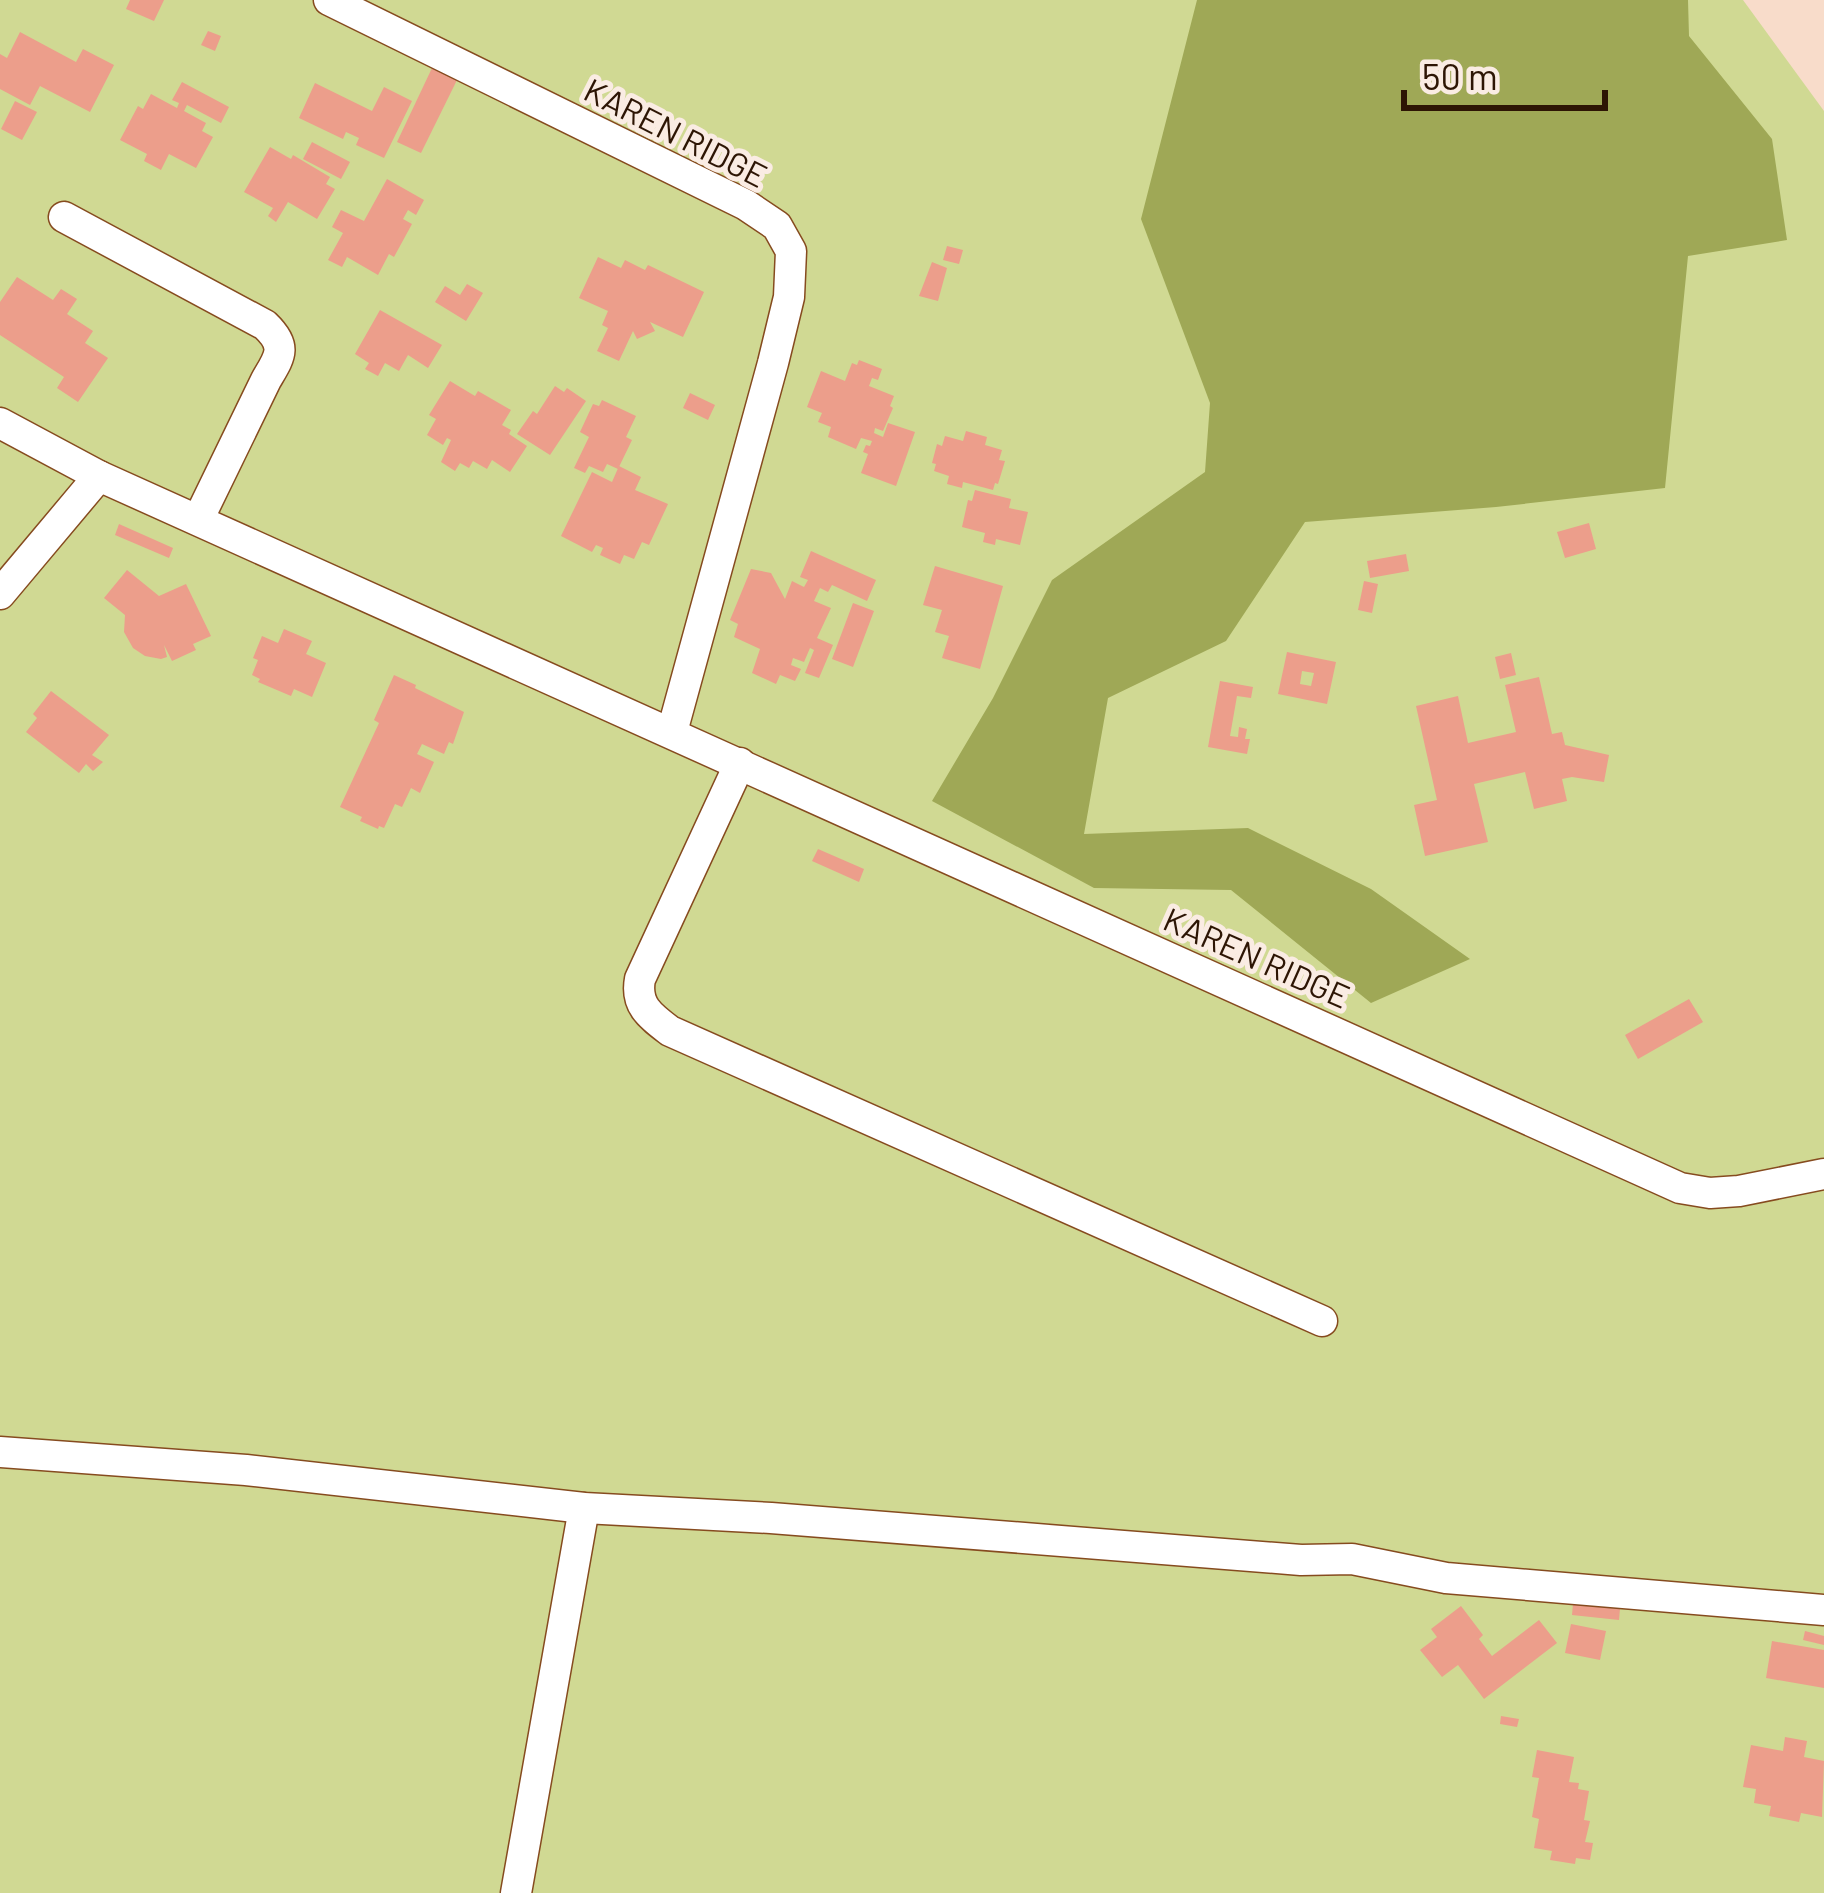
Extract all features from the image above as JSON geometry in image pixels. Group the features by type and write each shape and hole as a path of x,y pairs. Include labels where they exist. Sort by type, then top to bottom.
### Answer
{"street":[{"name":"KAREN RIDGE","path":"329,0 746,205 777,226 791,251 789,297 773,363 672,732"},
{"path":"64,218 266,326 281,346 198,520"},
{"name":"KAREN RIDGE","path":"0,423 99,476 1680,1188 1739,1191 1824,1174"},
{"path":"0,594 99,476"},
{"path":"740,763 640,979 638,994 647,1014 670,1031 1322,1322"},
{"path":"0,1452 246,1470 584,1508 771,1518 1278,1559 1352,1559 1446,1578 1824,1610"},
{"path":"516,1893 584,1508"}],"green space":[{"path":"0,0 1743,0 1824,111 1824,1893 0,1893"},
{"path":"1197,0 1688,0 1689,36 1772,139 1787,240 1688,256 1665,488 1305,522 1226,641 1108,698 1084,834 1248,828 1371,889 1470,959 1371,1003 1231,890 1094,888 932,801 993,698 1052,580 1205,472 1210,403 1141,219"}],"building":[{"path":"130,0 164,0 154,21 126,9"},
{"path":"208,31 221,36 215,51 201,45"},
{"path":"20,32 76,62 83,49 114,65 90,112 40,86 30,105 0,89 0,54 7,58"},
{"path":"432,68 457,80 421,153 397,142"},
{"path":"182,82 229,107 221,123 187,105 184,111 206,123 202,131 213,137 196,168 169,154 161,170 144,161 147,154 120,140 138,106 143,109 151,94 177,108 179,103 172,100"},
{"path":"315,83 372,111 384,87 412,101 384,158 356,145 359,138 346,132 343,139 299,118"},
{"path":"15,101 37,112 22,140 1,129"},
{"path":"312,142 350,162 341,179 303,159"},
{"path":"270,147 330,177 326,184 335,189 317,219 288,202 276,222 268,216 273,208 244,192"},
{"path":"387,179 424,200 416,215 408,210 403,219 412,224 394,257 389,254 378,275 347,257 342,267 328,260 343,233 332,227 341,210 364,221"},
{"path":"947,246 963,250 959,264 943,260"},
{"path":"598,257 621,268 625,260 645,270 648,265 704,292 683,337 650,322 655,331 637,339 633,331 619,361 597,351 608,328 602,325 608,311 579,298"},
{"path":"932,262 947,268 938,301 919,296"},
{"path":"17,277 53,300 61,289 77,299 67,314 93,331 85,343 108,358 78,402 57,388 64,377 0,335 0,302"},
{"path":"467,284 483,293 466,321 435,302 445,286 460,295"},
{"path":"380,310 442,345 428,368 408,355 399,371 385,363 378,376 365,369 369,363 355,354"},
{"path":"859,360 882,369 869,386 894,396 883,431 875,428 874,433 883,437 888,423 915,432 896,486 861,473 868,454 863,452 872,441 861,438 856,449 828,437 831,427 818,422 822,413 807,407 821,371 845,381 852,363 857,365"},
{"path":"450,381 511,410 502,425 527,446 510,472 492,460 487,469 473,461 469,468 460,463 455,471 441,462 451,440 447,438 443,445 427,435 436,419 429,415"},
{"path":"555,386 586,401 550,455 517,434"},
{"path":"690,393 715,405 708,420 683,408"},
{"path":"602,400 636,416 626,437 632,440 618,469 607,464 603,472 589,466 585,473 574,468 589,437 580,432 593,404 599,406"},
{"path":"966,431 987,437 985,445 1002,450 999,460 1005,461 993,490 963,482 962,488 947,484 949,476 934,471 937,444 942,446 945,436 963,441"},
{"path":"619,466 641,477 635,490 668,504 649,545 642,542 634,559 624,555 620,564 600,555 603,548 596,545 592,552 561,536 592,472 612,482"},
{"path":"975,490 1011,499 1009,508 1028,512 1020,545 996,539 995,545 983,542 985,533 962,527"},
{"path":"1589,523 1596,549 1565,558 1557,532"},
{"path":"119,524 173,548 169,558 115,535"},
{"path":"811,551 876,580 867,601 832,585 828,592 820,588 814,601 831,608 817,638 833,645 819,678 805,673 814,650 810,648 804,662 793,658 791,665 801,669 795,681 780,675 776,684 752,673 760,649 734,637 738,624 730,620 751,569 771,573 785,599 792,581 804,587 808,580 800,577"},
{"path":"1406,554 1409,571 1370,578 1367,561"},
{"path":"935,566 1003,586 980,669 942,658 949,636 935,632 942,610 923,605"},
{"path":"127,570 159,596 186,584 211,636 193,644 196,650 172,661 164,645 167,657 161,659 133,648 124,632 125,615 104,598"},
{"path":"1364,581 1378,584 1372,613 1358,610"},
{"path":"853,603 874,611 853,667 832,659"},
{"path":"284,629 312,641 306,654 326,663 312,697 294,689 291,696 252,675 262,636 278,643"},
{"path":"1287,652 1336,662 1327,704 1278,694","holes":["1302,671 1314,673 1311,686 1300,684"]},
{"path":"1511,653 1516,675 1500,679 1495,657"},
{"path":"394,675 464,712 453,744 449,742 444,754 422,744 417,754 434,762 420,793 411,788 402,807 395,804 384,828 378,829 340,807 379,723 374,720"},
{"path":"1539,677 1552,734 1562,732 1565,745 1609,755 1604,782 1562,779 1567,801 1534,809 1525,772 1474,784 1488,842 1425,856 1414,805 1437,800 1416,706 1458,696 1468,743 1516,732 1505,685"},
{"path":"1220,681 1253,687 1251,698 1237,696 1230,736 1238,737 1239,727 1247,729 1247,754 1208,747"},
{"path":"51,691 109,735 92,755 103,762 93,771 86,764 79,773 26,732"},
{"path":"818,849 864,869 859,882 812,861"},
{"path":"1689,999 1703,1022 1638,1059 1625,1035"},
{"path":"1574,1592 1621,1597 1619,1620 1572,1615"},
{"path":"1461,1606 1492,1656 1539,1620 1557,1643 1484,1699 1458,1665 1442,1677 1420,1650 1437,1637 1431,1629"},
{"path":"1571,1624 1606,1631 1600,1660 1565,1653"},
{"path":"1805,1631 1824,1636 1824,1645 1803,1640"},
{"path":"1772,1641 1824,1650 1824,1688 1766,1678"},
{"path":"1501,1716 1519,1719 1517,1727 1500,1724"},
{"path":"1785,1737 1807,1741 1804,1757 1824,1761 1822,1817 1801,1813 1799,1822 1769,1816 1771,1806 1754,1803 1756,1789 1743,1787 1751,1745 1783,1751"},
{"path":"1537,1750 1574,1757 1569,1782 1589,1791 1584,1820 1590,1821 1585,1842 1593,1843 1590,1860 1576,1858 1575,1864 1550,1860 1552,1851 1534,1848 1539,1819 1532,1817 1539,1778 1532,1777"}]}
